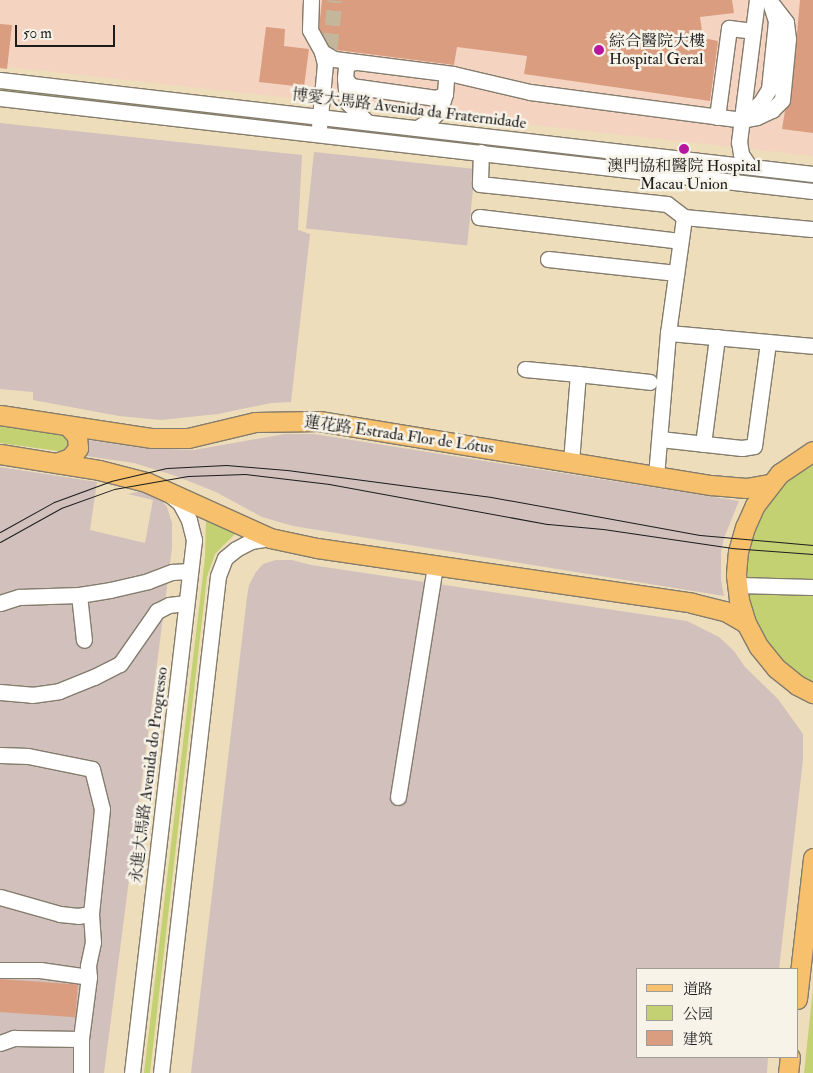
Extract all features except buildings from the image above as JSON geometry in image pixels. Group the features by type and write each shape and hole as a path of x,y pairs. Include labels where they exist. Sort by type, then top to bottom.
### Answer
{"main road":[{"name":"蓮花路 Estrada Flor de Lótus","path":"0,415 69,427 152,438 188,438 249,423 319,421 730,488 746,488 769,484"},
{"path":"59,462 70,458 78,448 77,436 69,427"},
{"path":"813,451 790,465 769,484 755,504 744,527 738,551 738,585 746,623 759,647 776,668 805,689 813,709"},
{"path":"0,454 59,462 146,482 270,538 317,548 692,603 725,611 746,623"},
{"path":"798,990 813,858"},
{"path":"788,1073 790,1058"}],"street":[{"path":"749,166 741,154 739,142 758,0"},
{"path":"742,120 761,102 768,89 776,21 769,0"},
{"path":"313,13 310,30 326,57 319,133"},
{"path":"717,117 729,28 753,31"},
{"path":"326,57 448,73 530,92 742,120"},
{"path":"356,62 347,65 345,78 347,102 367,122"},
{"path":"415,145 417,128 430,120 440,110 445,94 448,73"},
{"path":"345,78 348,85 354,87 436,98 445,94"},
{"name":"博愛大馬路 Avenida da Fraternidade","path":"0,80 813,174"},
{"path":"0,98 813,191"},
{"path":"481,152 480,184 667,204 684,217 811,229"},
{"path":"479,217 680,241"},
{"path":"656,476 668,333 684,217"},
{"path":"548,259 676,273"},
{"path":"668,333 813,346"},
{"path":"703,444 717,337"},
{"path":"660,439 749,448 754,446 768,342"},
{"path":"525,369 650,382"},
{"path":"571,462 578,374"},
{"name":"永進大馬路 Avenida do Progresso","path":"132,1073 194,540 190,520 180,503 164,490"},
{"path":"161,1073 218,576 225,558 236,549 251,541 270,538"},
{"path":"398,797 430,583 435,565"},
{"path":"0,603 19,597 79,595 148,581 172,572 190,571"},
{"path":"738,585 813,587"},
{"path":"79,595 84,640"},
{"path":"0,692 32,695 59,691 94,677 120,664 158,611 169,605 186,604"},
{"path":"0,755 28,756 92,769 102,809 91,914 94,927 81,1039 81,1073"},
{"path":"0,897 60,914 91,914"},
{"path":"0,970 40,970 89,977"},
{"path":"0,1043 14,1038 81,1039"}],"shaded area":[{"path":"0,0 813,0 813,156 0,66"},
{"path":"0,123 302,155 298,230 310,234 291,402 271,403 218,414 161,420 119,416 33,400 33,392 0,389"},
{"path":"314,152 475,169 467,246 306,229"},
{"path":"285,434 314,434 739,501 724,538 721,552 721,580 724,596 293,526 262,517 216,492 173,475 134,463 86,456 87,440 143,448 194,450"},
{"path":"0,467 97,482 90,530 145,543 153,500 128,494 142,491 157,495 167,507 172,523 172,548 104,1073 0,1073"},
{"path":"276,560 292,560 311,565 687,621 719,637 734,651 745,667 778,699 803,734 803,760 779,968 636,968 636,1058 768,1058 767,1073 191,1073 247,597 249,585 263,564"}],"green space":[{"path":"0,87 201,112 201,115 0,90"},
{"path":"0,425 67,435 72,441 65,452 0,443"},
{"path":"813,461 813,685 787,667 773,652 752,617 744,577 745,556 757,517 781,484"},
{"path":"206,518 236,533 215,554 207,577 150,1073 144,1073 205,557"},
{"path":"813,989 813,1073 804,1073"}],"tunnel":[{"path":"330,48 335,0"}],"tram line":[{"path":"0,532 54,502 111,481 167,468 226,465 287,470 491,497 700,535 813,545"},
{"path":"0,542 61,508 114,489 188,476 245,474 329,484 548,524 603,529 731,548 813,554"}],"place":[{"name":"綜合醫院大樓 Hospital Geral","path":"599,50"},
{"name":"澳門協和醫院 Hospital Macau Union","path":"684,149"}]}
